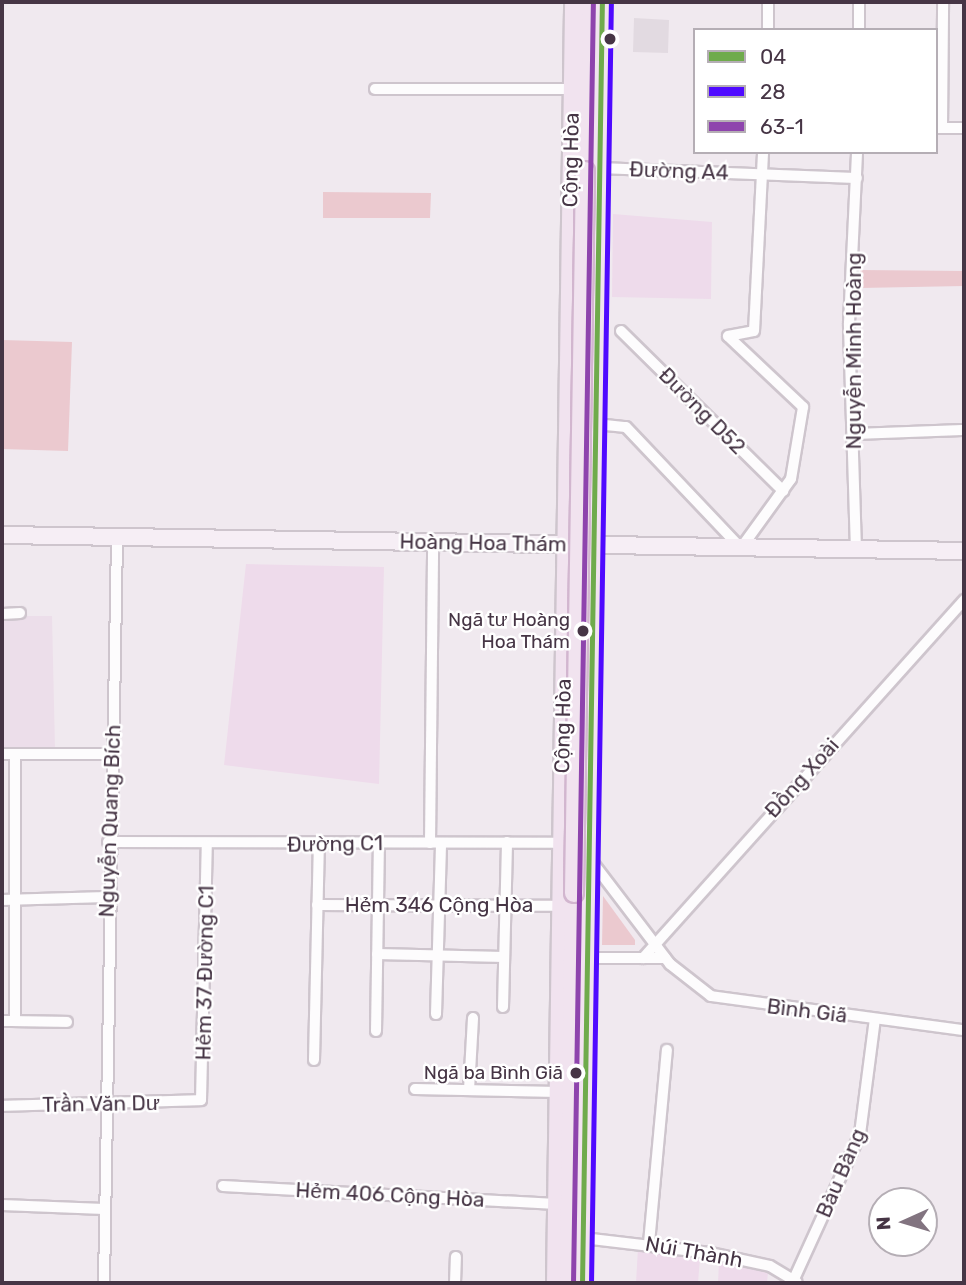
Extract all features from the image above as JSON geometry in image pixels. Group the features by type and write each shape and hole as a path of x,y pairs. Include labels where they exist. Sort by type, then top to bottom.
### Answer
{"main road":[{"name":"Cộng Hòa","path":"569,1283 567,900 561,843 574,2"},
{"name":"Cộng Hòa","path":"582,1283 596,424 588,2"},
{"name":"Cộng Hòa","path":"592,169 602,2"},
{"path":"567,900 592,169"},
{"path":"566,471 595,471"},
{"name":"Hoàng Hoa Thám","path":"2,535 964,551"},
{"path":"564,621 593,621"},
{"name":"Cộng Hòa","path":"556,1283 558,1092 567,900"}],"street":[{"path":"768,2 768,28"},
{"path":"859,2 859,28"},
{"path":"943,2 939,128 964,128"},
{"path":"375,89 572,89"},
{"path":"596,424 626,427 741,548 783,491 792,475 803,407 728,336 754,331 763,154"},
{"name":"Nguyễn Minh Hoàng","path":"856,550 849,323 857,154"},
{"name":"Đường A4","path":"592,169 857,178"},
{"name":"Đường D52","path":"621,331 783,491"},
{"path":"853,434 964,430"},
{"name":"Nguyễn Quang Bích","path":"104,1283 103,1105 117,538"},
{"path":"433,542 435,843 439,905 436,1014"},
{"name":"Đồng Xoài","path":"643,958 653,943 964,600"},
{"path":"2,614 20,613"},
{"path":"2,754 111,754"},
{"path":"15,754 15,1021"},
{"name":"Đường C1","path":"108,842 207,845 561,843"},
{"path":"503,1007 506,842"},
{"path":"376,1031 379,843"},
{"path":"314,1060 319,844"},
{"name":"Hẻm 37 Đường C1","path":"201,1100 207,845"},
{"name":"Bình Giã","path":"590,859 665,958 684,978 721,1000 964,1030"},
{"path":"2,900 107,897"},
{"name":"Hẻm 346 Cộng Hòa","path":"317,905 505,906 567,900"},
{"path":"377,954 504,957"},
{"path":"588,958 665,958"},
{"path":"469,1090 472,1018"},
{"name":"Bàu Bàng","path":"796,1281 861,1131 875,1019"},
{"path":"2,1021 67,1022"},
{"path":"649,1242 667,1051"},
{"path":"415,1089 558,1092"},
{"name":"Trần Văn Dư","path":"2,1106 201,1100"},
{"name":"Hẻm 406 Cộng Hòa","path":"223,1186 557,1204"},
{"path":"2,1205 104,1209"},
{"name":"Núi Thành","path":"583,1238 649,1242 766,1265 796,1281"},
{"path":"454,1283 456,1256"}],"shaded area":[{"path":"634,18 669,20 668,53 633,52"},
{"path":"323,192 431,193 430,218 323,218"},
{"path":"613,214 712,222 711,299 612,297"},
{"path":"860,270 964,271 964,286 860,288"},
{"path":"2,340 72,342 68,451 2,449"},
{"path":"246,564 384,567 379,784 224,765"},
{"path":"2,616 52,616 55,749 2,749"},
{"path":"603,896 635,940 635,945 602,945"},
{"path":"638,1248 700,1258 698,1283 636,1283"},
{"path":"719,1262 768,1272 767,1283 718,1283"}],"transit line":[{"name":"63-1","path":"573,1283 593,2"},
{"name":"04","path":"582,1283 602,2"},
{"name":"28","path":"591,1283 611,2"}],"place":[{"name":"Ngã tư Hoàng Hoa Thám","path":"583,631"},
{"name":"Ngã ba Bình Giã","path":"576,1073"}]}
